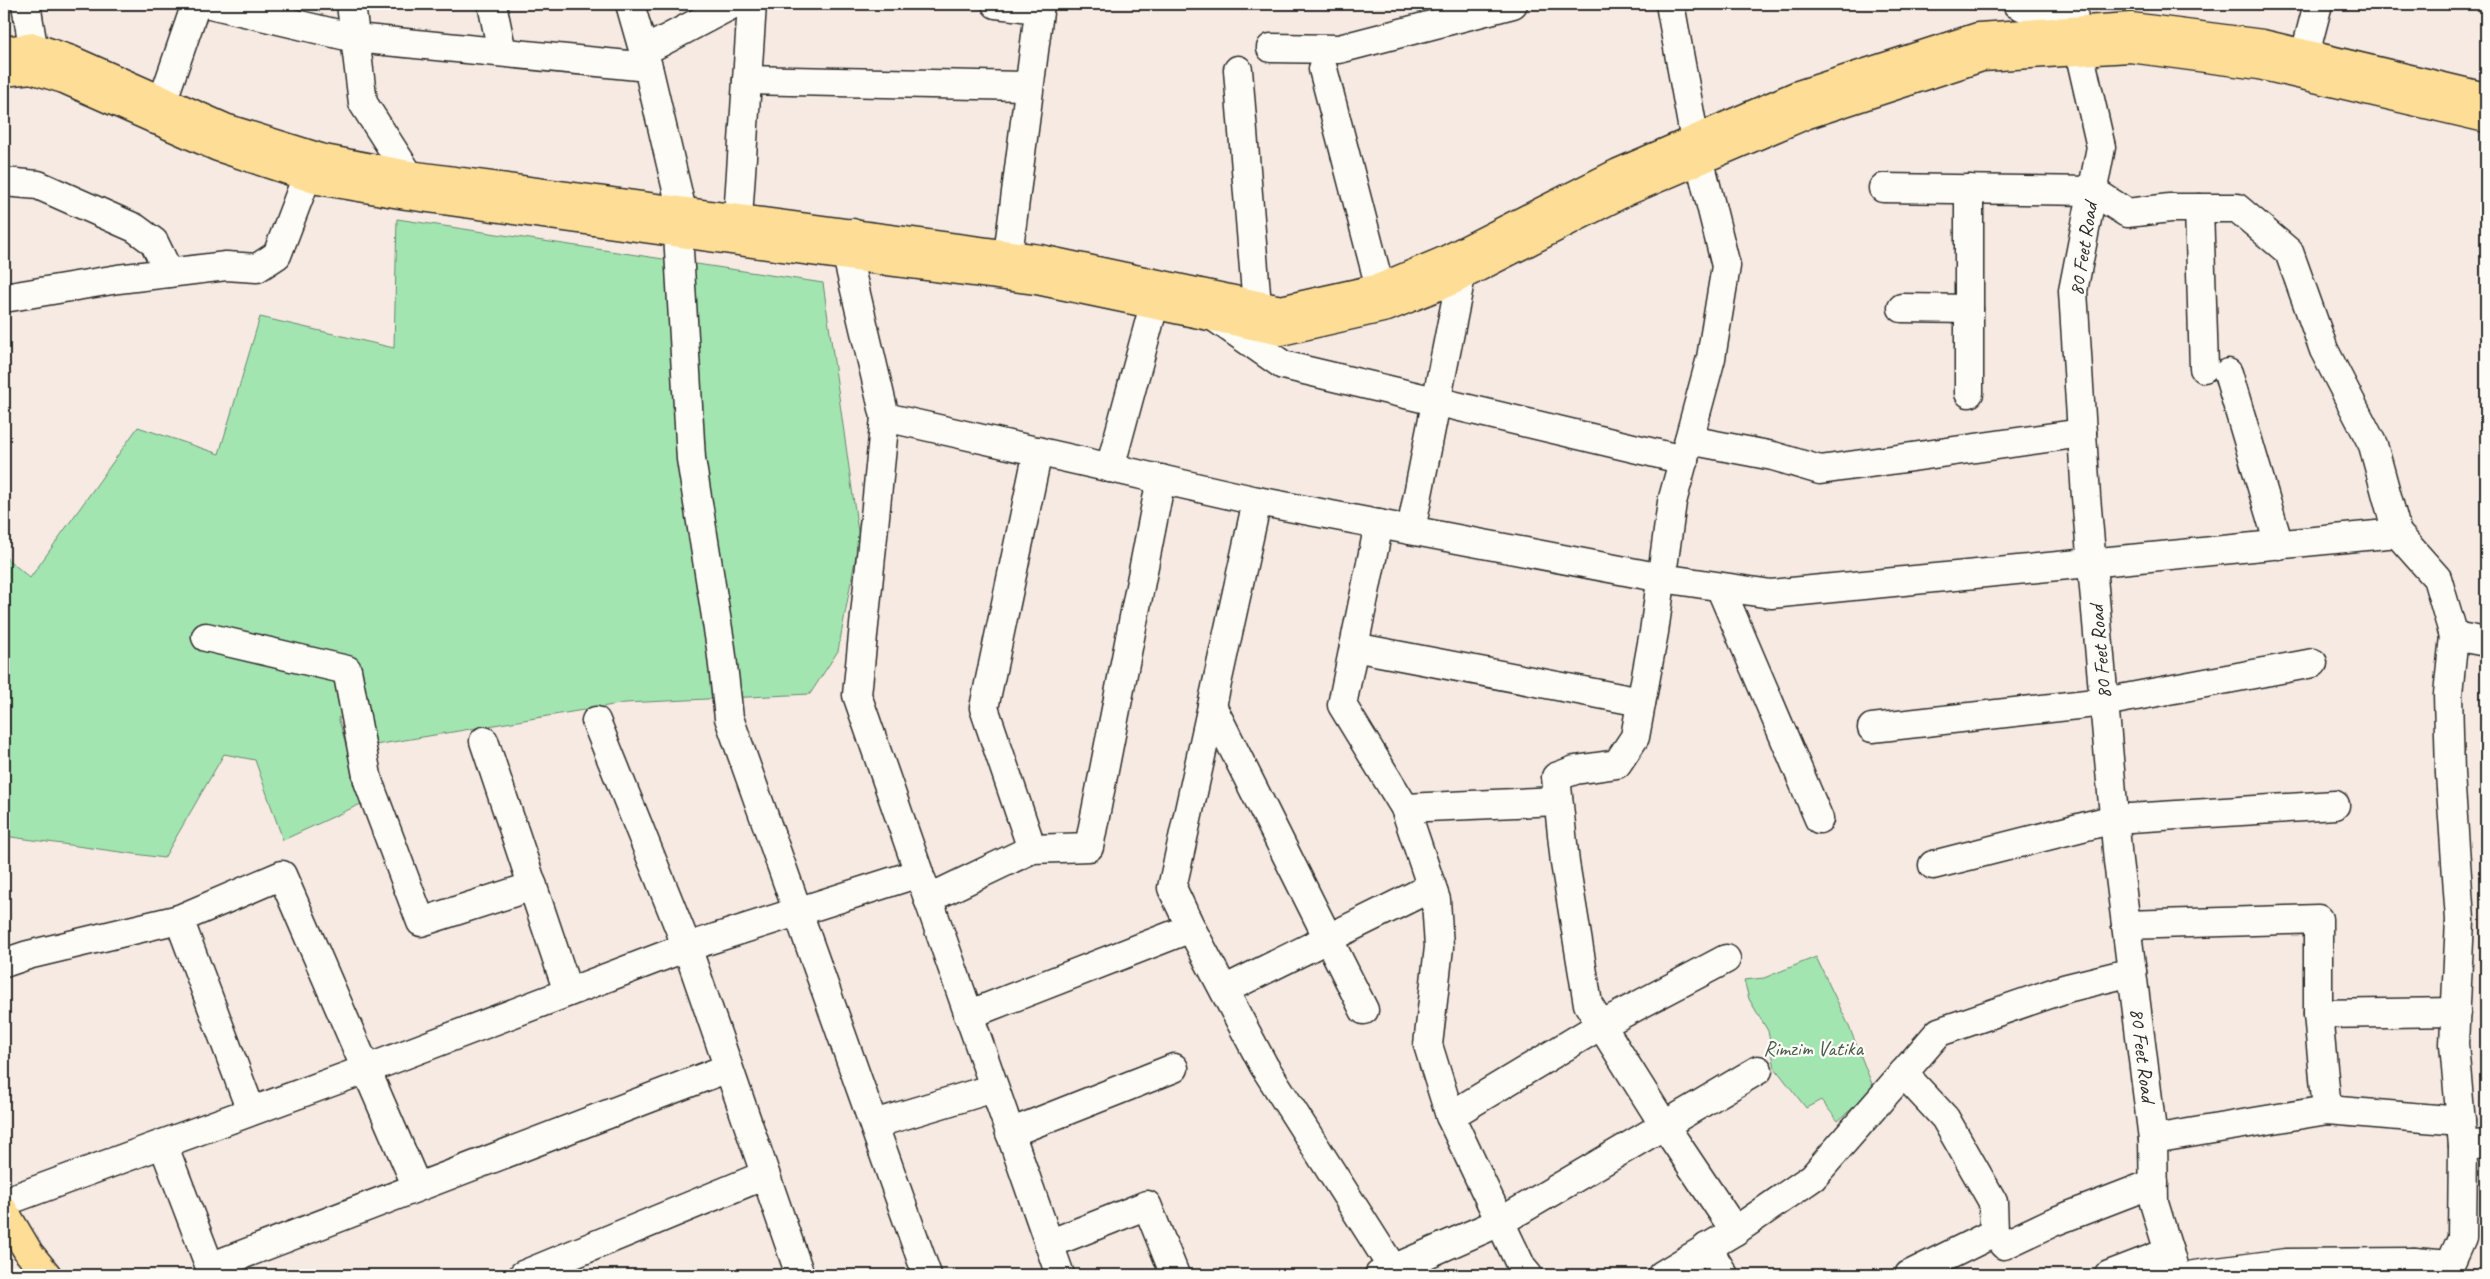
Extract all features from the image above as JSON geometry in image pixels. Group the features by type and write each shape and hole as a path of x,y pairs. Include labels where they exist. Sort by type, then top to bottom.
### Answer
{"highway":[{"path":"4,51 33,48 71,60 160,110 218,147 307,176 406,195 680,222 738,218 849,245 1008,255 1040,259 1281,310 1380,288 1444,261 1618,173 1697,151 2076,28 2131,27 2263,44 2486,97"},
{"path":"2076,28 2130,48 2259,65 2486,118"},
{"path":"4,72 31,69 324,159 680,222 849,245 1037,280 1281,331 1387,307 1461,276 1627,192 1697,151"},
{"path":"4,1211 29,1253 47,1275"}],"street":[{"path":"26,4 33,48"},
{"path":"160,110 212,4 355,38 502,52 646,59 733,4"},
{"path":"351,4 363,103 409,175"},
{"path":"492,4 502,52"},
{"path":"630,4 646,59 680,222 691,459 721,648 729,718 927,1275"},
{"path":"738,218 752,4"},
{"path":"996,4 1039,6 1008,255"},
{"path":"1271,48 1339,49 1513,4"},
{"path":"1670,4 1697,151 1726,266 1711,358 1672,502 1662,578 1635,737 1617,764 1575,770 1556,777 1565,863 1588,1004 1664,1125 1735,1231"},
{"path":"2017,4 2076,28"},
{"path":"2304,54 2318,4"},
{"name":"80 Feet Road","path":"2076,28 2101,147 2073,291 2092,563 2114,819 2153,1139 2154,1203 2173,1264"},
{"path":"1323,69 1380,288"},
{"path":"1238,70 1257,306"},
{"path":"747,80 1029,86"},
{"path":"4,298 118,279 226,266 257,268 276,255 307,176"},
{"path":"4,182 38,185 135,228 154,242 169,273"},
{"path":"1883,188 2093,191 2127,213 2170,208 2237,208 2288,252 2324,350 2372,445 2397,533 2438,578 2454,636 2448,694 2450,774 2460,920 2454,1044 2470,1137 2462,1238 2450,1270 2286,1262 2194,1275"},
{"path":"1969,189 1969,393"},
{"path":"2199,208 2216,371 2279,545"},
{"path":"849,245 885,417 857,696 1060,1275"},
{"path":"1411,530 1438,402 1461,276"},
{"path":"1110,468 1154,305"},
{"path":"1902,308 1969,309"},
{"path":"1217,319 1283,365 1438,402 1686,450 1773,456 1820,470 2082,432"},
{"path":"885,417 1258,501 1662,578 1771,594 2397,533"},
{"path":"1032,849 984,708 1038,451"},
{"path":"928,899 1032,849 1089,847 1161,479"},
{"path":"1258,501 1172,888 1264,1066 1390,1273 1500,1222 1758,1070"},
{"path":"1379,524 1342,705 1405,808 1432,887 1436,900 1439,948 1428,1045 1450,1116 1522,1268 1528,1275"},
{"path":"1720,587 1819,819"},
{"path":"2454,636 2486,642"},
{"path":"206,637 347,670 368,781 421,922 533,886"},
{"path":"1354,647 1641,702"},
{"path":"1872,728 2104,702 2313,663"},
{"path":"1212,706 1364,1010"},
{"path":"596,721 687,947 800,1275"},
{"path":"484,741 568,992"},
{"path":"1405,808 1558,801"},
{"path":"1933,865 2114,819 2335,806"},
{"path":"4,1202 366,1069 687,947 919,873"},
{"path":"4,963 28,955 179,919 282,875 417,1187"},
{"path":"1224,990 1432,887"},
{"path":"179,919 251,1111"},
{"path":"2126,925 2318,919 2318,1014 2327,1110"},
{"path":"968,1014 1191,928"},
{"path":"1450,1116 1601,1025 1726,959"},
{"path":"1661,1274 1735,1231 1813,1177 1939,1032 2068,988 2132,972"},
{"path":"2318,1014 2456,1012"},
{"path":"163,1144 210,1267 728,1068"},
{"path":"1010,1133 1174,1068"},
{"path":"1903,1073 1944,1118 1993,1202 1994,1233 2004,1245 2053,1222 2154,1183"},
{"path":"874,1124 994,1088"},
{"path":"2153,1139 2327,1110 2470,1137"},
{"path":"523,1275 765,1175"},
{"path":"1048,1242 1149,1198"},
{"path":"1048,1242 1147,1205 1174,1275"},
{"path":"1909,1275 1994,1233"},
{"path":"1707,1247 1724,1275"},
{"path":"2109,1275 2173,1264"}],"green space":[{"path":"397,219 823,283 859,539 838,651 810,694 625,703 375,745 338,717 363,803 283,840 255,760 224,754 164,858 4,836 4,556 30,578 138,427 219,454 260,317 394,348"},
{"name":"Rimzim Vatika","path":"1816,957 1848,1024 1874,1089 1838,1121 1821,1100 1806,1108 1775,1068 1768,1031 1749,999 1744,980 1764,978"}]}
